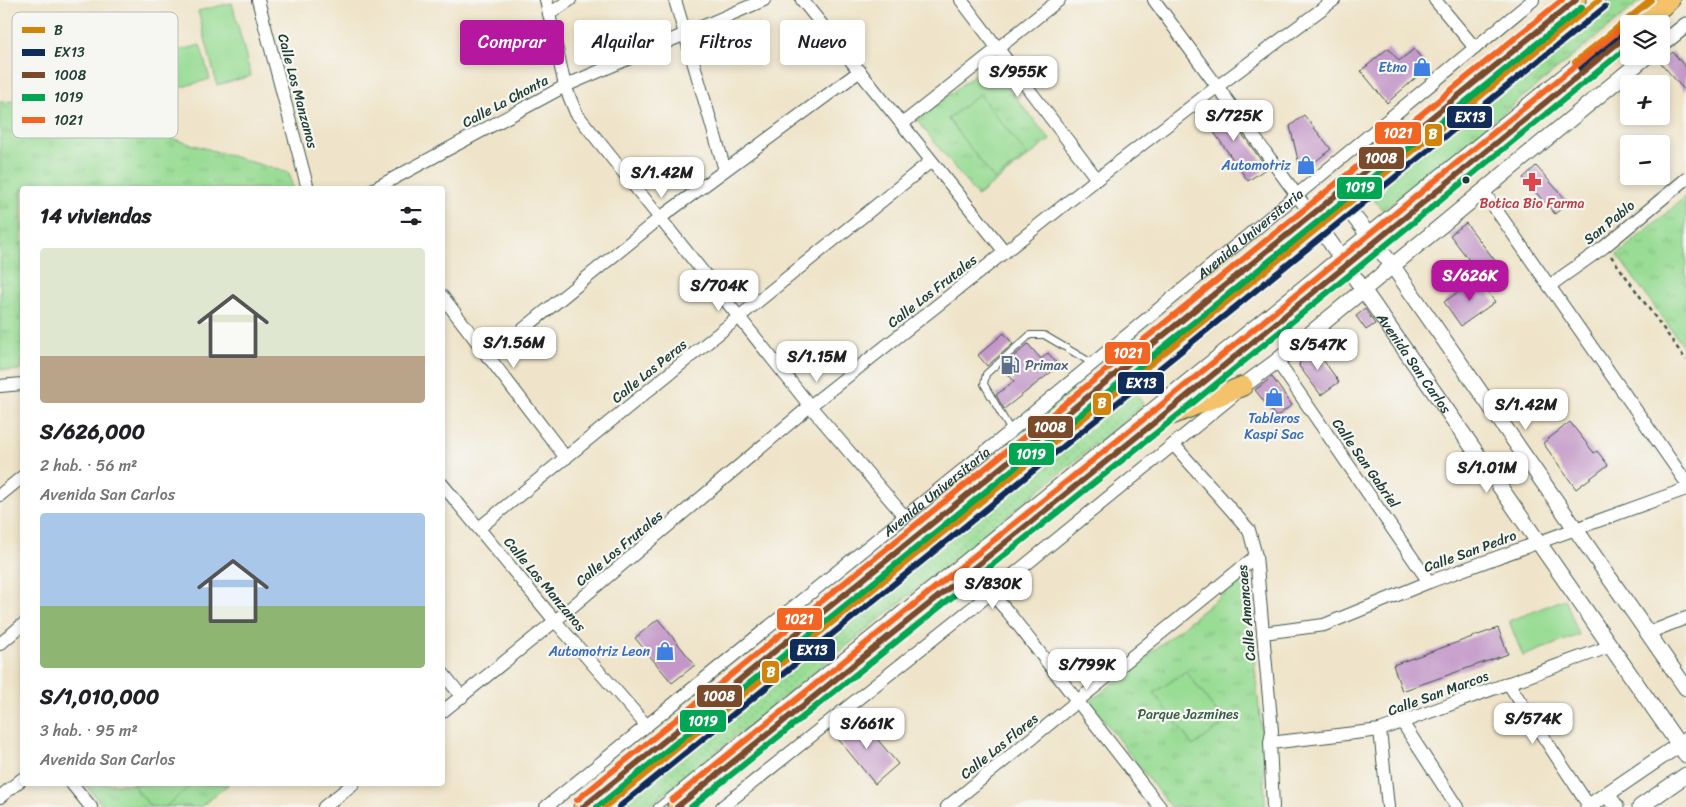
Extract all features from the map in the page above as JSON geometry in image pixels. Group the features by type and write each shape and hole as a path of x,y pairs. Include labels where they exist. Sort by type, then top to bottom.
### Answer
{"main road":[{"name":"Avenida Universitaria","path":"583,807 1316,222 1576,0"},
{"path":"1652,15 1670,0"},
{"path":"678,807 1155,422 1370,237 1620,41"},
{"path":"1155,422 1243,386"}],"street":[{"name":"Calle Los Manzanos","path":"258,0 307,186"},
{"path":"546,0 565,86 576,113 810,406 905,518"},
{"path":"550,14 570,0"},
{"path":"675,0 681,20"},
{"name":"Calle La Chonta","path":"718,20 764,0"},
{"path":"802,0 1005,252"},
{"path":"961,0 1097,179"},
{"path":"902,124 1059,0"},
{"name":"Avenida San Carlos","path":"1154,0 1316,222 1611,646 1684,746"},
{"name":"Calle Los Frutales","path":"445,710 556,621 810,406 1097,179 1334,0"},
{"path":"1435,0 1475,48"},
{"name":"Avenida Universitaria","path":"546,807 905,518 1533,0"},
{"path":"1670,37 1686,24"},
{"name":"Calle La Chonta","path":"380,186 565,86 681,36"},
{"path":"694,65 725,170"},
{"path":"722,807 991,594 1636,65"},
{"path":"488,358 660,218 860,71"},
{"name":"Calle Las Peras","path":"479,528 931,161"},
{"path":"1321,175 1392,265 1686,688"},
{"name":"San Pablo","path":"1549,286 1604,247 1686,179"},
{"path":"1483,191 1686,482"},
{"path":"445,300 566,458"},
{"name":"Calle San Gabriel","path":"1277,360 1430,582"},
{"path":"0,386 20,384"},
{"name":"Calle Amancaes","path":"1174,445 1250,530 1256,556 1272,731 1270,743 1273,807"},
{"path":"0,495 20,479"},
{"name":"Calle Los Manzanos","path":"445,488 646,725"},
{"name":"Calle San Pedro","path":"1263,633 1324,626 1430,582 1686,489"},
{"name":"Calle Las Flores","path":"947,807 1256,556"},
{"path":"991,594 1008,612 1159,806"},
{"path":"1648,633 1686,618"},
{"path":"1,640 20,626"},
{"name":"Calle San Marcos","path":"1270,743 1380,730 1611,646"},
{"path":"445,676 462,697"},
{"path":"1508,683 1588,806 1684,746"},
{"path":"1402,722 1458,807"},
{"path":"1380,730 1388,807"},
{"path":"1640,807 1686,775"},
{"path":"0,797 20,780"},
{"path":"74,786 91,807"},
{"path":"324,807 350,786"},
{"path":"1607,794 1616,807"}],"lane":[{"path":"1341,201 1599,0"},
{"path":"1370,237 1651,0"},
{"path":"604,807 1316,222"},
{"path":"657,807 1342,260"},
{"path":"1011,431 984,384 986,374 1030,335 1044,335 1092,363"}],"path":[{"path":"1604,247 1686,360"}],"green space":[{"path":"1607,0 1642,0 1624,15 1620,15 1620,18 1383,211 1369,194"},
{"path":"232,3 251,76 217,85 198,11"},
{"path":"200,45 210,79 178,88 178,51"},
{"path":"989,63 1050,140 977,196 917,120"},
{"path":"979,94 1027,155 995,180 948,119"},
{"path":"12,101 12,138 170,138 289,173 292,186 20,186 20,369 11,371 0,369 0,102"},
{"path":"1686,196 1686,350 1617,255"},
{"path":"1132,388 1144,405 648,807 614,807"},
{"path":"1066,390 1086,393 1018,450 1018,429"},
{"name":"Parque Jazmines","path":"1245,576 1263,744 1265,807 1170,807 1090,702"},
{"path":"1565,599 1579,635 1523,656 1509,621"},
{"path":"1186,671 1225,723 1193,746 1154,693"},
{"path":"87,786 226,786 200,807 104,807"},
{"path":"134,786 191,786 165,807 151,807"}],"building":[{"path":"1388,48 1399,61 1414,49 1428,67 1387,103 1361,71"},
{"path":"1673,52 1686,68 1686,92 1663,65 1670,65 1670,54"},
{"path":"1219,103 1267,168 1248,181 1202,115"},
{"path":"1304,115 1331,149 1301,173 1290,126"},
{"path":"1536,166 1568,202 1555,214 1523,178"},
{"path":"1466,223 1500,267 1484,280 1450,235"},
{"path":"1478,278 1495,302 1461,326 1444,302"},
{"path":"1365,309 1375,324 1366,330 1356,316"},
{"path":"1004,333 1013,344 987,366 978,355"},
{"path":"1028,344 1041,359 1048,353 1059,366 1004,409 996,395 1014,381 1002,367"},
{"path":"1314,347 1339,382 1321,395 1299,366 1301,357"},
{"name":"Tableros Kaspi Sac","path":"1272,377 1292,405 1276,417 1255,390"},
{"path":"1570,422 1594,453 1597,451 1608,465 1576,489 1543,443"},
{"name":"Automotriz Leon","path":"658,619 695,665 672,683 635,638"},
{"path":"1498,628 1508,654 1402,691 1393,665"},
{"path":"858,716 898,764 875,784 835,735"}],"transit line":[{"name":"1021","path":"577,800 1562,0"},
{"name":"1008","path":"583,807 1576,0"},
{"name":"B","path":"605,807 1599,0"},
{"name":"B","path":"1575,62 1651,0"},
{"name":"1019","path":"597,807 1582,7"},
{"name":"EX13","path":"619,807 1605,7"},
{"name":"1021","path":"672,800 1149,415 1620,29"},
{"name":"EX13","path":"1581,69 1620,36"},
{"name":"1008","path":"677,807 1155,422 1620,41"},
{"name":"1019","path":"691,807 1161,429 1620,53"}],"place":[{"name":"Etna","path":"1422,67"},
{"name":"Automotriz","path":"1306,165"},
{"name":"Botica Bio Farma","path":"1532,182"},
{"name":"Primax","path":"1010,365"},
{"name":"Tableros Kaspi Sac","path":"1274,397"},
{"name":"Automotriz Leon","path":"665,651"}]}
